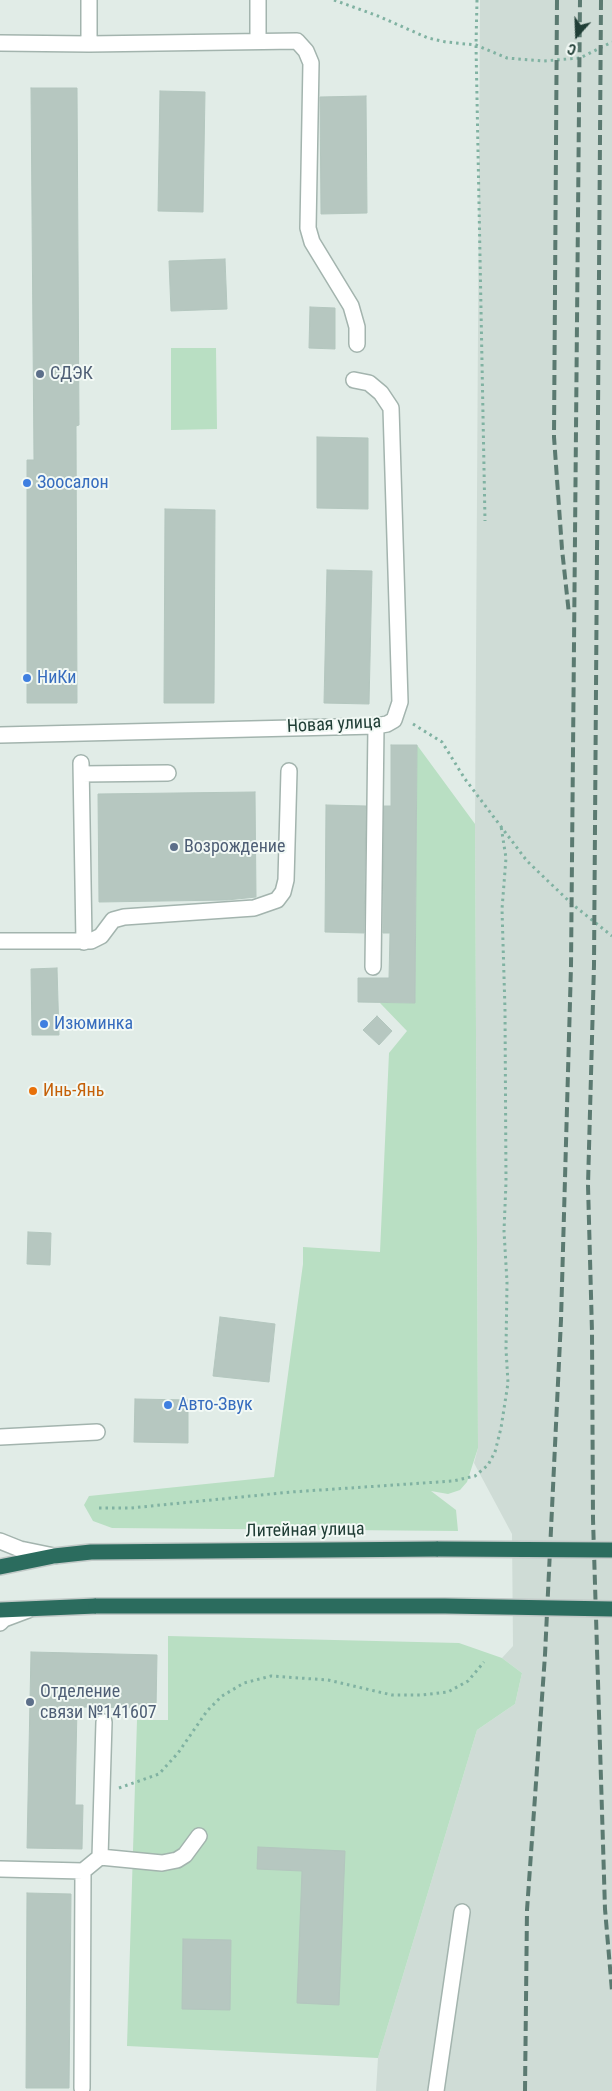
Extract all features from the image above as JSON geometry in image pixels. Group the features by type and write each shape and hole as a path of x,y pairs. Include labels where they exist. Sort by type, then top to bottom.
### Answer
{"highway":[{"name":"Литейная улица","path":"0,1567 54,1556 91,1552 428,1549 612,1550"},
{"path":"0,1610 96,1606 445,1606 612,1609"}],"street":[{"path":"89,0 89,44"},
{"path":"258,0 258,40"},
{"path":"0,43 89,44 258,40 297,41 306,50 311,64 308,228 312,242 350,306 357,327 356,344"},
{"name":"Новая улица","path":"0,735 376,726 387,724 394,720 400,702 391,408 381,393 368,383 354,380"},
{"path":"373,967 376,726"},
{"path":"84,942 81,768 168,773"},
{"path":"0,941 84,942 101,936 113,920 124,917 254,908 277,900 283,892 286,880 289,771"},
{"path":"0,1437 97,1432"},
{"path":"0,1541 20,1549 54,1556"},
{"path":"0,1623 4,1619 30,1609"},
{"path":"100,1857 104,1722"},
{"path":"0,1869 83,1871 100,1857 162,1863 177,1860 185,1855 198,1836"},
{"path":"82,2088 83,1871"},
{"path":"436,2091 462,1912"}],"path":[{"path":"334,0 378,16 428,38 476,45 507,58 543,61 580,58 612,42"},
{"path":"477,0 476,45 485,521"},
{"path":"394,720 411,723 442,742 465,779 527,861 572,904 612,936"},
{"path":"99,1508 131,1508 292,1492 453,1481 475,1476 488,1465 495,1452 501,1428 508,1383 506,1349 507,1282 504,1232 506,1182 505,1010 502,908 506,858 501,826"},
{"path":"102,1793 140,1782 159,1774 178,1753 207,1711 222,1696 244,1683 271,1676 328,1680 392,1695 422,1695 448,1692 468,1681 484,1662"}],"shaded area":[{"path":"480,0 612,0 612,2091 376,2091 378,2058 477,1730 515,1704 522,1673 502,1658 513,1646 512,1534 474,1463 478,1448 475,824"}],"green space":[{"path":"171,348 216,348 217,429 171,430"},
{"path":"417,745 475,824 478,1448 467,1482 460,1490 448,1494 431,1491 456,1510 458,1531 112,1528 93,1521 84,1505 89,1496 274,1477 303,1264 303,1247 380,1252 389,1053 407,1031 380,1003 415,1003"},
{"path":"168,1636 459,1643 502,1658 522,1673 515,1704 477,1730 378,2058 127,2046 137,1720 168,1720"}],"building":[{"path":"31,88 77,88 79,425 76,426 77,703 27,703 27,460 34,460"},
{"path":"160,91 205,92 203,212 158,211"},
{"path":"366,96 367,213 321,214 320,97"},
{"path":"225,259 227,309 171,311 169,261"},
{"path":"310,307 335,308 335,349 309,348"},
{"path":"317,437 368,438 368,509 317,508"},
{"path":"165,509 215,510 214,703 164,703"},
{"path":"327,570 372,571 369,704 324,703"},
{"path":"391,745 417,745 415,1003 358,1002 358,978 389,978 390,933 383,933 384,806 391,806"},
{"name":"Возрождение","path":"255,792 256,897 227,900 99,902 98,794"},
{"path":"326,805 366,806 364,933 325,932"},
{"path":"57,968 59,1035 32,1035 31,969"},
{"path":"377,1016 392,1031 379,1045 363,1030"},
{"path":"28,1232 51,1233 50,1265 27,1264"},
{"path":"220,1317 275,1324 269,1382 213,1376"},
{"path":"135,1399 188,1400 188,1443 134,1442"},
{"path":"31,1652 157,1655 156,1708 77,1707 75,1805 83,1805 82,1849 27,1848"},
{"path":"258,1847 345,1851 339,2005 297,2003 302,1871 257,1869"},
{"path":"27,1893 71,1894 69,2088 26,2088"},
{"path":"183,1939 231,1940 230,2010 182,2009"}],"railway":[{"path":"557,0 554,437 569,614"},
{"path":"525,2091 527,1910 545,1655 561,1320 571,966 580,0"},
{"path":"601,0 594,965 588,1185 592,1332 593,1519 605,1909 612,1991"}],"place":[{"name":"СДЭК","path":"40,374"},
{"name":"Зоосалон","path":"27,483"},
{"name":"НиКи","path":"27,678"},
{"name":"Возрождение","path":"174,847"},
{"name":"Изюминка","path":"44,1024"},
{"name":"Инь-Янь","path":"33,1091"},
{"name":"Авто-Звук","path":"168,1405"},
{"name":"Отделение связи №141607","path":"30,1702"}]}
